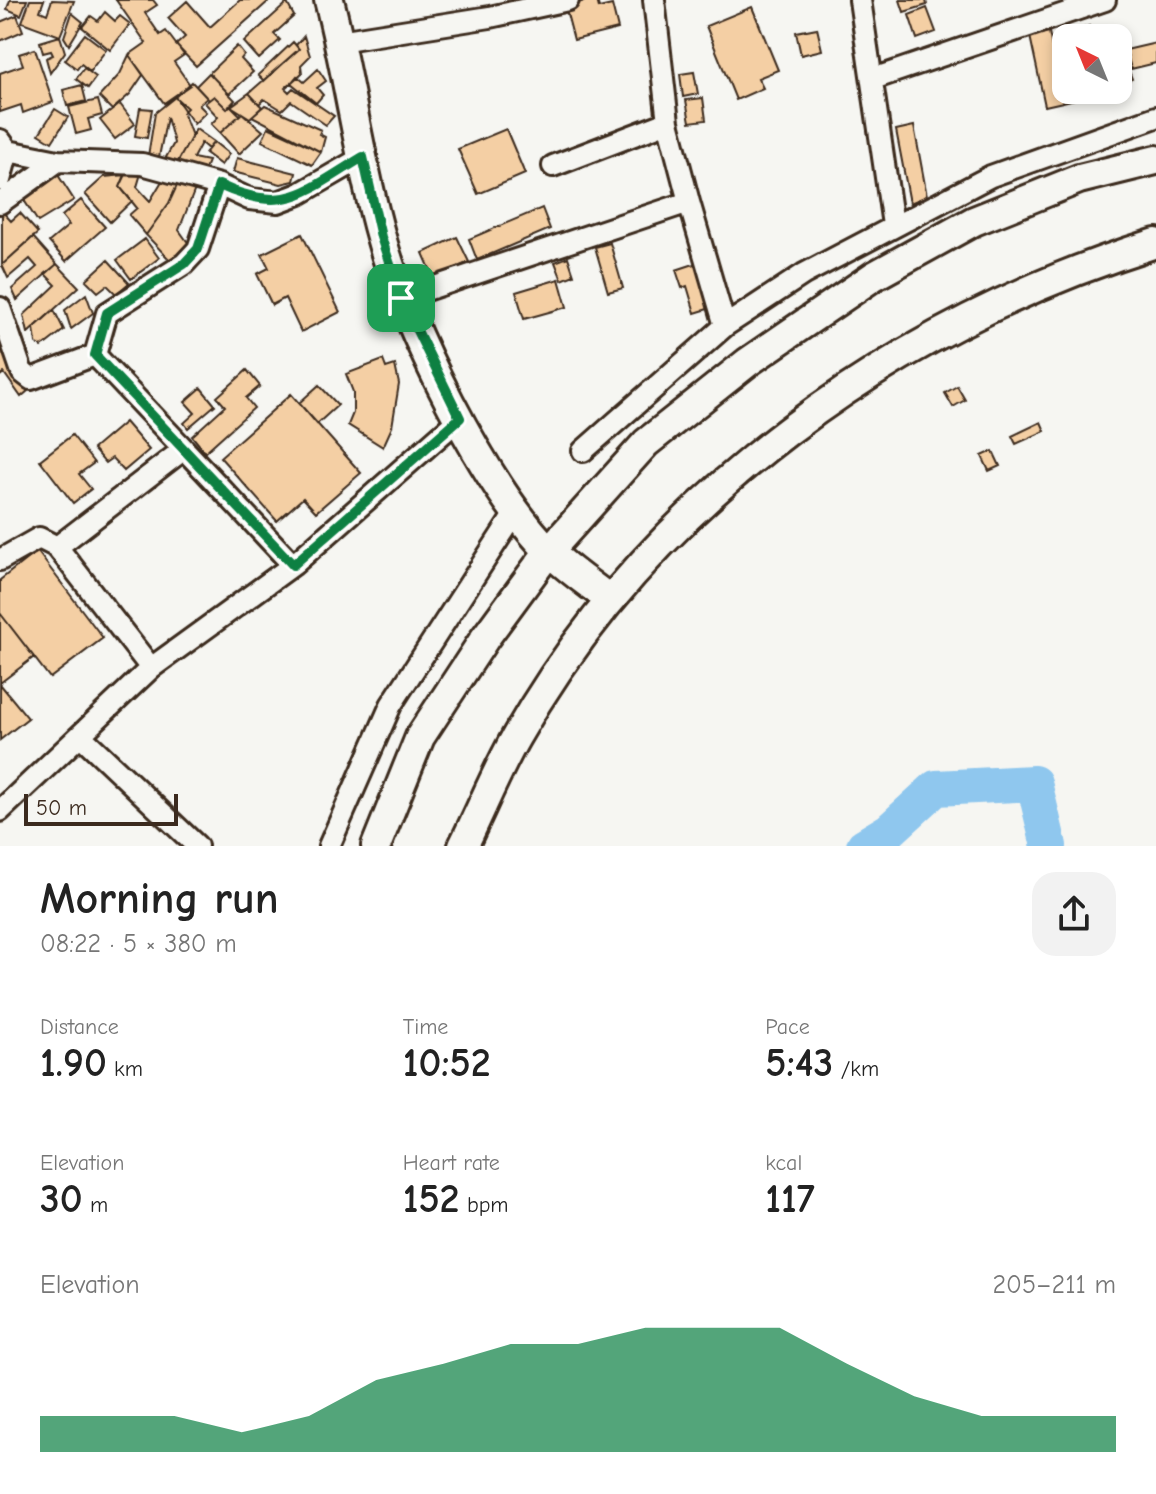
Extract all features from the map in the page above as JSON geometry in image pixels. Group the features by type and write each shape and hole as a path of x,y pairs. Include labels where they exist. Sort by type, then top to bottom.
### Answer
{"main road":[{"path":"329,0 397,300 460,418 516,512 549,551 610,600"},
{"path":"376,846 420,737 485,638 549,551 646,443 748,362 874,276 974,221 1079,179 1156,160"},
{"path":"463,846 515,738 566,658 610,600 695,509 771,441 834,396 985,311 1156,243"}],"street":[{"path":"339,41 490,17 568,0"},
{"path":"654,0 657,51 668,122 725,326"},
{"path":"860,0 893,225"},
{"path":"873,79 1105,0"},
{"path":"583,451 725,326 804,274 991,176 1156,117"},
{"path":"553,166 668,122"},
{"path":"0,180 4,146 58,161 142,164 219,185 249,199 278,202 299,194 363,157"},
{"path":"0,203 58,161"},
{"path":"95,355 107,313 184,264 198,249 219,185"},
{"path":"397,300 689,202"},
{"path":"0,308 22,372 31,379 95,355"},
{"path":"95,355 293,565"},
{"path":"0,811 151,668 293,565 460,418"},
{"path":"57,547 184,449"},
{"path":"329,846 391,705 516,512"},
{"path":"0,560 39,538 57,547 151,668"},
{"path":"81,736 197,846"}],"building":[{"path":"10,0 27,0 21,15 7,9"},
{"path":"30,0 44,0 40,11 47,14 52,0 74,1 60,36 22,22"},
{"path":"116,0 153,0 157,5 145,13 160,35 166,31 184,55 174,62 190,85 164,103 129,55 146,43"},
{"path":"240,0 270,0 196,66 176,45 185,37 168,18 187,1 210,27"},
{"path":"597,0 599,8 612,5 618,29 574,40 565,6"},
{"path":"900,0 926,0 927,5 904,12"},
{"path":"287,3 294,16 274,34 280,40 259,59 244,42"},
{"path":"752,7 778,70 758,78 763,88 736,100 706,26"},
{"path":"927,8 936,32 917,39 909,15"},
{"path":"105,12 115,21 120,16 130,24 110,50 82,27 91,16 98,21"},
{"path":"72,13 83,22 69,45 64,37"},
{"path":"17,15 23,31 0,41 0,22"},
{"path":"817,28 822,50 801,55 796,32"},
{"path":"1049,32 1054,104 1045,106 1030,36"},
{"path":"85,34 106,50 90,71 81,64 77,69 65,60"},
{"path":"60,36 65,52 50,73 46,58 53,55 51,51 43,53 40,42"},
{"path":"304,36 310,56 301,65 302,73 285,88 289,92 293,88 334,116 326,125 291,101 282,110 264,99 259,104 249,93 299,49 296,45"},
{"path":"293,42 299,49 264,81 258,75"},
{"path":"1156,43 1156,63 1132,69 1132,49"},
{"path":"237,46 244,55 241,59 253,72 229,94 209,73"},
{"path":"35,49 53,102 23,113 21,105 0,112 0,73 23,65 19,54"},
{"path":"129,55 143,75 130,94 112,110 99,97 120,74"},
{"path":"84,68 96,77 88,88 76,79"},
{"path":"318,69 326,81 317,88 323,95 316,103 291,83 297,76 304,82"},
{"path":"694,72 698,94 683,97 680,74"},
{"path":"209,73 235,100 227,109 214,96 209,100 196,86"},
{"path":"192,82 207,98 199,105 206,112 194,124 175,97"},
{"path":"82,85 86,101 67,106 63,90"},
{"path":"249,93 262,107 250,118 231,106"},
{"path":"214,96 227,109 230,105 240,115 220,133 211,124 218,117 205,103"},
{"path":"175,97 187,108 183,112 192,136 176,165 164,161 174,143 167,117 159,157 148,156 155,113"},
{"path":"703,98 706,120 690,122 686,100"},
{"path":"98,100 102,115 88,119 91,130 76,134 69,107"},
{"path":"120,104 135,124 115,139 100,120"},
{"path":"265,105 321,130 319,134 325,137 321,152 252,116"},
{"path":"140,108 152,109 147,138 135,136"},
{"path":"55,109 68,117 52,142 39,134"},
{"path":"242,113 263,131 239,154 220,133"},
{"path":"914,126 927,196 910,203 896,130"},
{"path":"268,127 321,152 312,165 262,141"},
{"path":"196,129 214,142 208,149 201,143 193,158 208,161 204,171 176,165"},
{"path":"506,129 525,174 478,194 458,149"},
{"path":"214,142 229,154 221,165 205,153"},
{"path":"237,158 296,173 294,181 281,184 233,172"},
{"path":"129,168 142,170 137,187 150,201 165,176 180,179 169,203 146,235 129,215 137,208 120,187"},
{"path":"58,175 74,200 38,222 22,197"},
{"path":"125,175 120,187 132,201 110,222 85,194 104,177"},
{"path":"180,179 197,184 179,230 189,244 171,261 146,235 169,203"},
{"path":"81,200 105,227 66,261 49,242 69,225 62,216"},
{"path":"542,208 550,229 477,260 469,239"},
{"path":"2,211 11,221 20,213 38,233 2,265"},
{"path":"302,234 340,312 301,332 285,298 272,305 257,274 269,268 262,254"},
{"path":"33,237 57,264 17,300 12,289 37,267 30,259 8,278 2,265"},
{"path":"457,237 469,262 434,278 423,253"},
{"path":"145,239 159,258 131,279 117,260"},
{"path":"610,243 623,288 608,292 595,247"},
{"path":"568,257 574,275 562,280 555,262"},
{"path":"108,260 129,283 116,294 107,285 98,292 86,280"},
{"path":"697,263 711,308 695,313 687,286 682,288 676,270"},
{"path":"57,264 79,287 28,333 24,315 56,285 45,274"},
{"path":"559,279 567,307 524,319 516,292"},
{"path":"86,294 93,313 71,329 65,310"},
{"path":"54,310 64,330 42,347 36,343 34,328"},
{"path":"0,349 29,390 21,397 4,373 0,376"},
{"path":"383,360 386,368 395,365 399,384 392,427 383,447 348,425 353,413 353,392 346,374"},
{"path":"247,370 260,386 246,398 254,408 205,452 192,436 225,406 217,397"},
{"path":"319,385 338,405 317,424 299,403"},
{"path":"957,386 965,400 953,407 945,393"},
{"path":"201,388 215,405 188,428 184,423 195,413 185,402"},
{"path":"291,394 361,473 316,512 303,498 277,521 220,457"},
{"path":"125,422 149,450 124,471 112,458 105,463 93,449"},
{"path":"1041,422 1045,431 1016,444 1012,436"},
{"path":"72,435 94,463 79,474 91,489 73,503 40,460"},
{"path":"993,451 1000,466 989,471 982,456"},
{"path":"37,551 103,638 50,678 0,613 0,580"},
{"path":"0,613 34,657 0,683"},
{"path":"0,684 28,718 0,740"}],"waterway":[{"path":"864,846 889,831 936,788 1034,783 1049,846"}],"route":[{"path":"363,157 381,237 401,298 460,418 293,565 95,355 107,313 184,264 198,249 219,185 249,199 278,202 299,194 363,157"}]}
